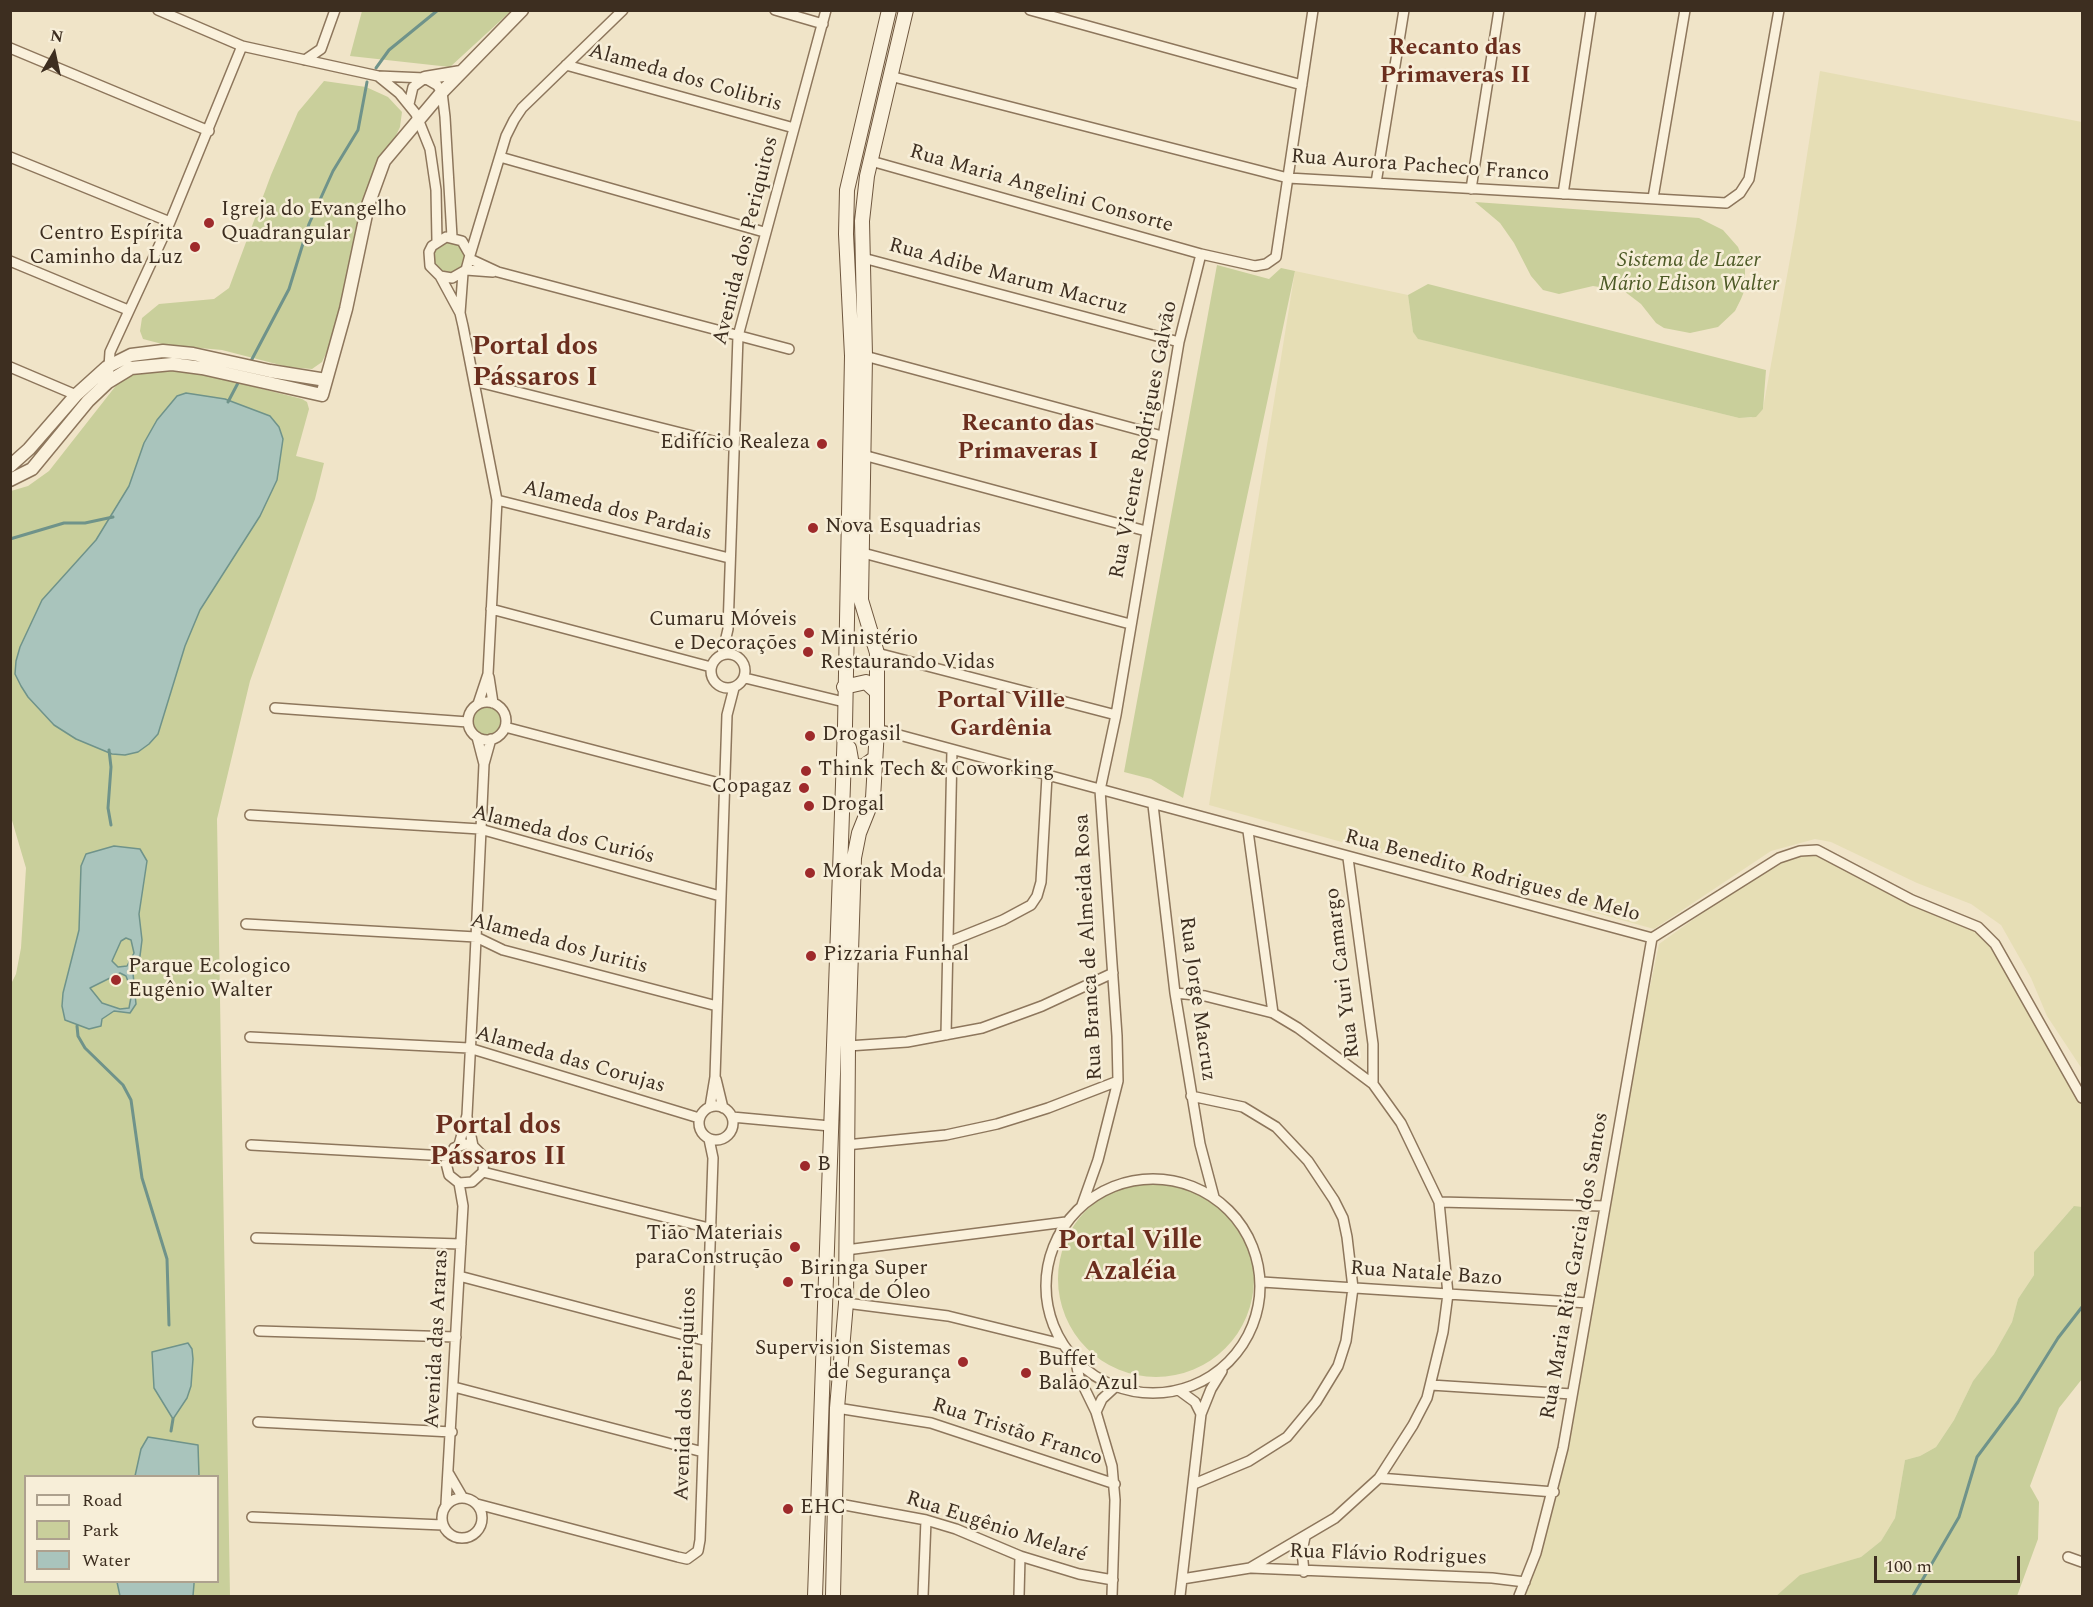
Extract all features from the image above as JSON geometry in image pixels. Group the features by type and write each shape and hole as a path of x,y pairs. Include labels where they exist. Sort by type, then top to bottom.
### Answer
{"main road":[{"path":"815,1596 845,726 852,356 847,190 889,10"},
{"path":"833,1596 837,1408 846,1303 846,1145 854,858 859,833 873,798 877,729 877,653 861,600 865,356 862,221 871,161 906,10"},
{"path":"844,687 866,682 877,692"},
{"path":"845,726 850,736 849,758 852,765 863,767 875,758"}],"street":[{"path":"158,10 242,46 378,76 425,78 462,71"},
{"path":"305,60 321,49 335,10"},
{"path":"10,480 32,469 88,401 108,382 131,368 172,364 202,368 322,395 346,309 375,181 384,161 442,92 522,10"},
{"path":"460,313 465,272 506,136 522,108 623,10"},
{"path":"775,10 823,24"},
{"name":"Avenida dos Periquitos","path":"728,630 738,336 826,10"},
{"path":"1030,10 1302,85"},
{"path":"1201,254 1255,266 1273,261 1277,255 1313,10"},
{"path":"1376,183 1404,10"},
{"path":"1471,189 1499,10"},
{"path":"1563,194 1591,10"},
{"path":"1653,198 1685,10"},
{"name":"Rua Aurora Pacheco Franco","path":"890,76 1288,178 1726,202 1740,193 1749,179 1779,10"},
{"path":"108,382 107,367 110,352 170,222 242,46"},
{"path":"10,48 209,131"},
{"name":"Alameda dos Colibris","path":"566,65 794,128"},
{"path":"378,76 409,104 418,119 430,149 434,178 437,242"},
{"path":"425,78 437,85 442,92 452,237"},
{"path":"409,104 413,87 425,78"},
{"path":"10,157 170,222"},
{"path":"500,157 765,232"},
{"name":"Rua Maria Angelini Consorte","path":"871,161 1201,254"},
{"path":"434,178 449,177"},
{"path":"462,241 481,224"},
{"path":"463,1206 472,1182 483,1172 484,1157 473,1146 467,1115 469,1048 484,764 491,739 505,727 505,715 493,703 488,674 497,500 460,313 440,276 433,270 429,252 437,242 452,237 462,241 470,257 498,272 789,349"},
{"name":"Rua Vicente Rodrigues Galvão","path":"1100,790 1116,715 1179,342 1201,254"},
{"name":"Rua Adibe Marum Macruz","path":"863,258 1179,342"},
{"path":"10,261 128,310"},
{"path":"440,276 452,278 465,272 498,272"},
{"path":"10,465 29,450 76,395 107,367 131,355 163,351 193,354 270,371 326,380"},
{"path":"865,356 1162,436"},
{"path":"10,367 88,401"},
{"path":"474,381 733,446"},
{"path":"863,455 1146,531"},
{"name":"Alameda dos Pardais","path":"497,500 729,558"},
{"path":"863,553 1130,624"},
{"path":"491,609 711,667"},
{"path":"727,715 721,687 712,679 711,667 722,655 728,630"},
{"path":"728,630 736,656 744,663 745,678"},
{"path":"877,653 1116,715"},
{"path":"722,655 736,656"},
{"path":"484,764 477,737 468,722 471,711 478,704 488,674"},
{"path":"715,1077 723,1108 732,1118 732,1129 714,1139 700,1128 699,1118 710,1107 715,1077 727,715 734,688 745,678"},
{"path":"745,678 844,702"},
{"path":"721,687 734,688"},
{"path":"478,704 493,703"},
{"path":"275,708 468,722"},
{"path":"505,727 723,784"},
{"name":"Rua Benedito Rodrigues de Melo","path":"877,729 1348,858 1652,938 1789,853 1808,849 1828,854 1912,900 1978,927 1995,944 2082,1098"},
{"path":"477,737 491,739"},
{"path":"946,1035 952,750"},
{"path":"948,942 1003,920 1031,905 1037,896 1041,882 1047,776"},
{"name":"Rua Branca de Almeida Rosa","path":"1082,1205 1098,1160 1118,1081 1100,790"},
{"name":"Rua Jorge Macruz","path":"1153,805 1175,993 1191,1096 1214,1197"},
{"name":"Alameda dos Curiós","path":"250,815 480,829 720,896"},
{"path":"1248,831 1273,1013"},
{"name":"Rua Yuri Camargo","path":"1348,858 1373,1044 1373,1084"},
{"name":"Alameda dos Juritis","path":"246,924 476,937 502,950 717,1006"},
{"name":"Rua Maria Rita Garcia dos Santos","path":"1519,1596 1554,1492 1652,938"},
{"path":"848,1046 946,1035 982,1028 1042,1006 1113,973"},
{"path":"1175,993 1205,996 1273,1013 1298,1028 1373,1084 1401,1123 1438,1202 1448,1294 1431,1385 1413,1425 1379,1478 1335,1518 1250,1568 1182,1579"},
{"name":"Alameda das Corujas","path":"250,1037 469,1048 699,1118"},
{"path":"846,1145 946,1136 997,1124 1048,1108 1118,1081"},
{"path":"1191,1096 1243,1107 1276,1127 1308,1161 1334,1200 1342,1218 1347,1236 1353,1288 1346,1341 1338,1366 1316,1402 1287,1437 1249,1461 1194,1484"},
{"path":"710,1107 723,1108"},
{"path":"251,1145 447,1156 459,1145 467,1115"},
{"path":"732,1118 830,1126"},
{"name":"Avenida dos Periquitos","path":"477,1504 678,1557 693,1556 698,1551 714,1139"},
{"path":"459,1145 473,1146"},
{"path":"447,1156 447,1169 459,1183 463,1206"},
{"path":"483,1172 709,1228"},
{"name":"Rua Branca de Almeida Rosa","path":"1180,1391 1148,1394 1115,1387 1094,1377 1076,1362 1062,1344 1052,1324 1046,1295 1047,1265 1066,1222 1082,1205 1110,1188 1136,1180 1163,1179 1189,1185 1214,1197"},
{"path":"459,1183 472,1182"},
{"path":"1180,1596 1201,1414 1211,1389 1224,1368 1245,1344 1258,1314 1262,1282 1257,1257 1248,1234 1233,1214 1214,1197"},
{"path":"1438,1202 1604,1206"},
{"name":"Avenida das Araras","path":"446,1504 452,1432 463,1206"},
{"path":"846,1250 1066,1222"},
{"path":"256,1238 461,1244"},
{"path":"459,1276 706,1341"},
{"name":"Rua Natale Bazo","path":"1262,1282 1588,1303"},
{"path":"846,1303 948,1316 1062,1344"},
{"path":"259,1331 456,1337"},
{"name":"Rua Branca de Almeida Rosa","path":"1076,1362 1079,1377 1096,1412 1106,1440 1115,1484 1112,1596"},
{"path":"1180,1391 1204,1382 1224,1368"},
{"path":"1431,1385 1572,1394"},
{"path":"454,1387 703,1452"},
{"path":"1096,1412 1102,1399 1115,1387"},
{"path":"1180,1391 1195,1402 1201,1414"},
{"name":"Rua Tristão Franco","path":"837,1408 931,1423 1115,1484"},
{"path":"258,1422 452,1432"},
{"path":"449,1474 463,1498 477,1504 483,1519 476,1533 470,1537 454,1536 443,1525 442,1517 446,1504 463,1498"},
{"path":"1379,1478 1554,1492"},
{"name":"Rua Eugênio Melaré","path":"834,1503 926,1520 956,1529 1020,1556 1079,1574 1113,1580"},
{"path":"252,1517 443,1525"},
{"path":"923,1596 926,1520"},
{"path":"1304,1572 1302,1551 1305,1537"},
{"path":"1019,1596 1020,1556"},
{"path":"2068,1557 2082,1562"},
{"name":"Rua Flávio Rodrigues","path":"1250,1568 1492,1578 1525,1582"}],"shaded area":[{"path":"1820,71 2082,122 2082,1069 2047,1016 2031,978 2001,925 1971,904 1917,883 1831,842 1815,839 1771,851 1654,929 1209,805 1295,271 1408,295 1413,332 1419,339 1739,418 1751,418 1763,409 1796,226"},
{"path":"1808,849 1970,922 1995,944 2082,1098 2082,1207 2073,1207 2034,1252 2034,1275 2018,1299 2012,1322 1994,1354 1973,1381 1954,1420 1936,1447 1920,1456 1905,1460 1895,1518 1881,1541 1861,1557 1800,1576 1776,1596 1519,1596 1554,1492 1604,1206 1659,944 1779,858"}],"green space":[{"path":"362,10 511,11 450,67 350,56"},
{"path":"324,81 366,87 388,97 402,112 400,127 391,146 330,345 322,362 312,369 288,367 222,350 166,345 143,339 140,331 142,318 159,304 214,299 229,288 271,175 298,112"},
{"name":"Sistema de Lazer Mário Edison Walter","path":"1475,202 1699,218 1723,230 1738,247 1745,266 1745,289 1735,311 1718,327 1690,333 1664,328 1656,323 1641,304 1624,291 1593,286 1559,294 1543,290 1531,276 1514,243 1500,223"},
{"path":"450,242 461,247 466,258 461,269 450,274 439,269 434,258 439,247"},
{"path":"1217,265 1269,279 1281,268 1295,271 1183,798 1151,779 1124,772"},
{"path":"1428,284 1766,370 1763,409 1756,417 1739,418 1418,339 1413,332 1408,295"},
{"name":"Parque Ecologico Eugênio Walter","path":"157,369 177,369 302,399 307,402 309,409 296,456 324,463 315,499 250,681 217,819 230,1596 11,1596 10,986 16,974 21,948 26,868 11,817 11,491 28,486 49,471 118,383 135,374"},
{"path":"488,704 499,709 504,720 499,731 488,736 477,731 472,720 477,709"},
{"path":"1156,1181 1184,1185 1202,1193 1218,1203 1232,1217 1250,1251 1254,1279 1250,1307 1242,1325 1232,1341 1218,1355 1184,1373 1156,1377 1128,1373 1110,1365 1094,1355 1080,1341 1062,1307 1058,1279 1062,1251 1070,1233 1080,1217 1094,1203 1128,1185"},
{"path":"2074,1206 2082,1207 2082,1379 2059,1408 2030,1486 2039,1502 2038,1539 2017,1596 1776,1596 1800,1575 1861,1557 1881,1541 1895,1518 1905,1460 1920,1456 1936,1447 1954,1420 1973,1381 1994,1354 2012,1322 2018,1299 2034,1275 2034,1252"}],"water":[{"path":"186,393 225,399 270,416 279,427 283,439 277,480 260,516 200,610 185,646 158,734 138,752 125,755 112,754 76,739 54,725 21,686 15,674 16,661 20,647 42,600 96,540 129,486 144,443 157,420 177,396"},
{"path":"114,846 140,849 147,861 139,914 142,940 140,956 133,973 136,1004 130,1013 114,1011 102,1019 101,1026 89,1029 65,1020 62,1006 63,993 79,930 81,866 86,854","holes":["126,938 131,940 134,953 127,966 118,967 112,961 121,941","120,973 126,976 132,992 129,1008 120,1009 102,1003 90,988"]},
{"path":"188,1343 192,1349 193,1359 191,1386 187,1398 173,1419 154,1388 152,1352"},
{"path":"148,1437 198,1445 199,1475 135,1475 141,1449"},
{"path":"117,1583 194,1583 193,1596 120,1596"}],"waterway":[{"path":"376,68 389,50 438,10"},
{"path":"251,361 289,289 309,224 333,171 358,130 367,82"},
{"path":"228,402 239,381"},
{"path":"10,539 64,523 85,523 113,517"},
{"path":"109,750 111,767 108,808 111,825"},
{"path":"77,1026 78,1036 85,1048 123,1085 131,1100 142,1178 167,1259 169,1325"},
{"path":"1913,1596 1959,1517 1977,1457 2018,1402 2058,1338 2082,1307"},
{"path":"171,1431 173,1419"}],"place":[{"name":"Igreja do Evangelho Quadrangular","path":"209,223"},
{"name":"Centro Espírita Caminho da Luz","path":"195,247"},
{"name":"Edifício Realeza","path":"822,444"},
{"name":"Nova Esquadrias","path":"813,528"},
{"name":"Cumaru Móveis e Decorações","path":"809,633"},
{"name":"Ministério Restaurando Vidas","path":"808,652"},
{"name":"Drogasil","path":"810,736"},
{"name":"Think Tech & Coworking","path":"806,771"},
{"name":"Copagaz","path":"804,788"},
{"name":"Drogal","path":"809,806"},
{"name":"Morak Moda","path":"810,873"},
{"name":"Pizzaria Funhal","path":"811,956"},
{"name":"Parque Ecologico Eugênio Walter","path":"116,980"},
{"name":"B","path":"805,1166"},
{"name":"Tião Materiais paraConstrução","path":"795,1247"},
{"name":"Biringa Super Troca de Óleo","path":"788,1282"},
{"name":"Supervision Sistemas de Segurança","path":"963,1362"},
{"name":"Buffet Balão Azul","path":"1026,1373"},
{"name":"EHC","path":"788,1509"}],"district":[{"name":"Recanto das Primaveras II","path":"1455,63"},
{"name":"Portal dos Pássaros I","path":"535,364"},
{"name":"Recanto das Primaveras I","path":"1028,439"},
{"name":"Portal Ville Gardênia","path":"1001,716"},
{"name":"Portal dos Pássaros II","path":"498,1144"},
{"name":"Portal Ville Azaléia","path":"1130,1258"}]}
